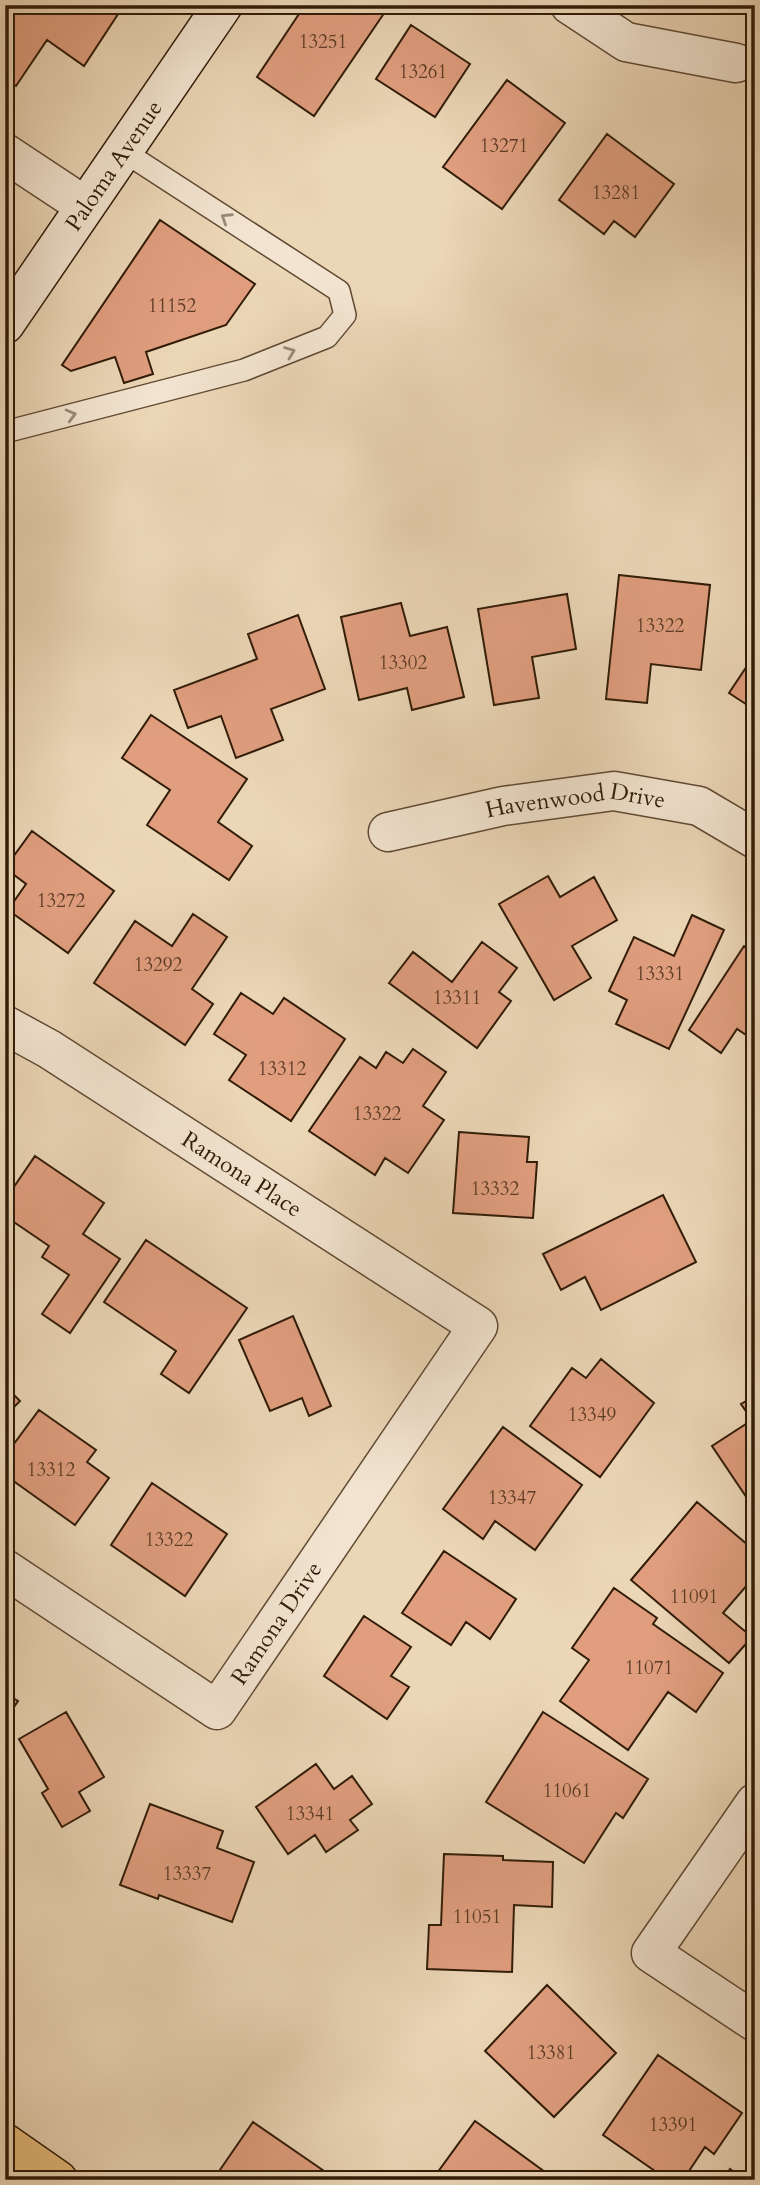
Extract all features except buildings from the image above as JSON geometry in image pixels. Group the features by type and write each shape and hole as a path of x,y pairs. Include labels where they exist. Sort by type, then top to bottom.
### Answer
{"main road":[{"path":"5,2143 58,2180"}],"street":[{"name":"Paloma Avenue","path":"5,324 223,5"},
{"path":"570,5 626,42 736,63"},
{"path":"5,153 85,206"},
{"name":"Havenwood Drive","path":"388,832 503,806 614,791 699,806 755,839"},
{"name":"Ramona Place","path":"5,1025 49,1049 478,1326"},
{"name":"Ramona Drive","path":"5,1569 217,1710 478,1326"},
{"path":"755,1803 652,1953 755,2022"}],"lane":[{"path":"5,432 244,370 327,337 345,315 339,291 123,151"}]}
